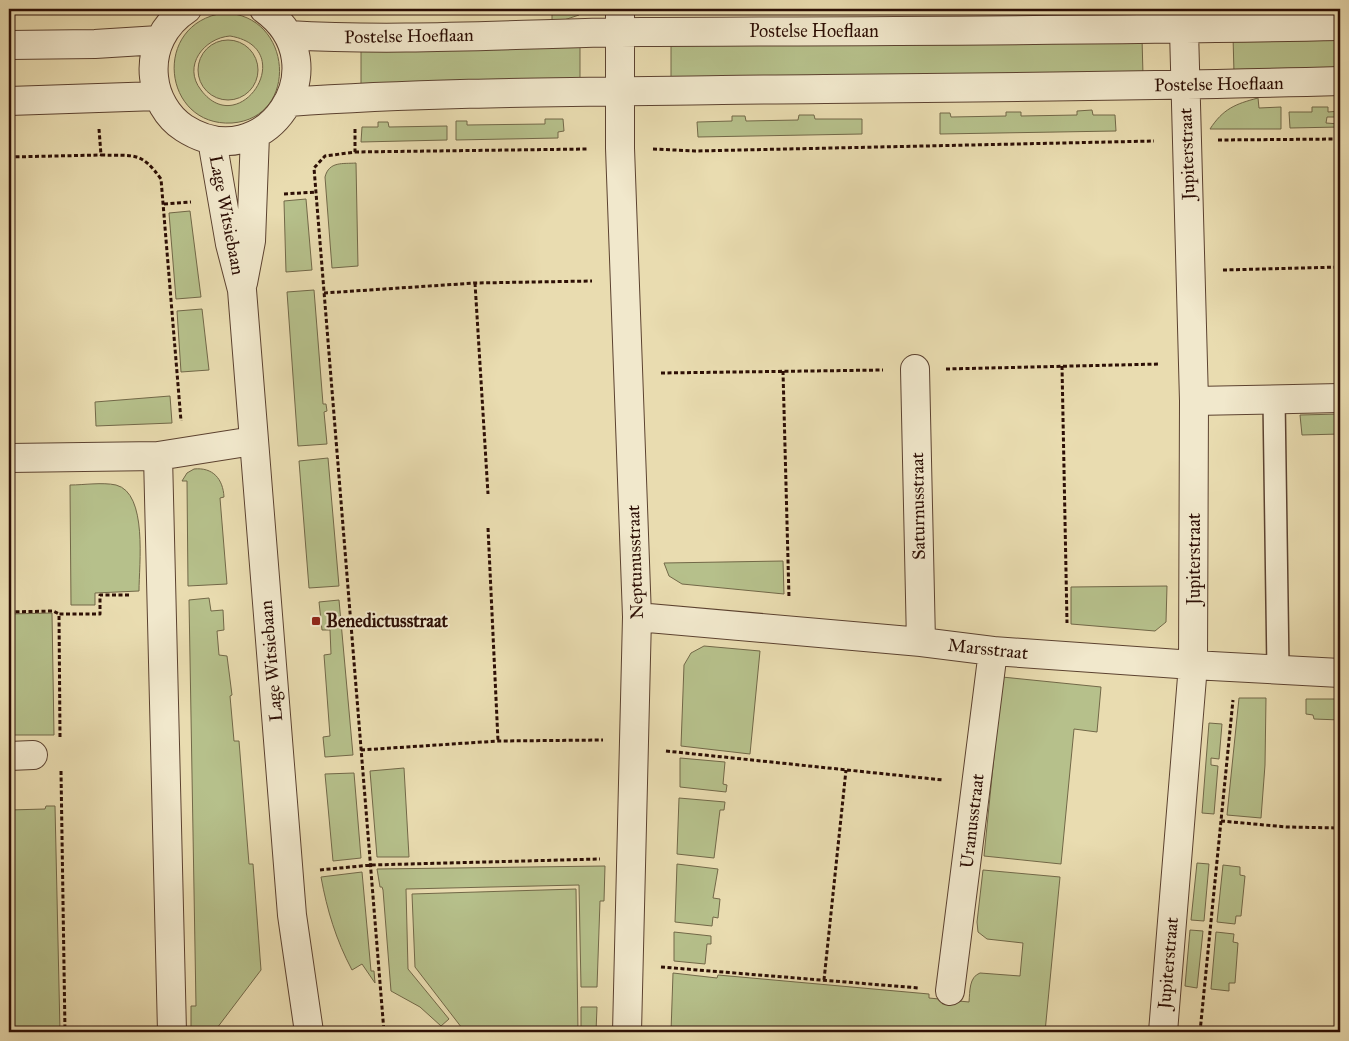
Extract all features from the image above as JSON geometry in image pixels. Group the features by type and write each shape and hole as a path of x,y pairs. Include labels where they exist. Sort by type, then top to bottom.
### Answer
{"street":[{"path":"187,9 167,26 159,40 153,68 158,96 167,111 179,124 194,134 212,140 234,141 254,135 277,119 289,102 296,81 297,65 288,35 278,20 264,9"},
{"name":"Postelse Hoeflaan","path":"288,35 353,39 620,20 1184,30 1222,19 1340,26"},
{"name":"Neptunusstraat","path":"620,20 620,148 637,617 627,1032"},
{"name":"Jupiterstraat","path":"1163,1032 1193,665 1194,401 1184,30"},
{"path":"9,45 94,44 159,40"},
{"name":"Postelse Hoeflaan","path":"289,102 355,98 619,92 1185,85 1340,81"},
{"path":"9,101 158,96"},
{"name":"Lage Witsiebaan","path":"242,290 251,242 254,135"},
{"name":"Lage Witsiebaan","path":"212,140 230,244 242,290 292,915 309,1032"},
{"name":"Saturnusstraat","path":"915,369 921,642"},
{"path":"1194,401 1340,398"},
{"path":"9,458 170,453 253,441"},
{"path":"170,453 161,594 172,1032"},
{"name":"Marsstraat","path":"637,617 921,642 993,651 1193,665 1340,672"},
{"name":"Uranusstraat","path":"950,991 993,651"}],"lane":[{"path":"1274,399 1278,669"}],"path":[{"path":"97,98 101,155"},
{"path":"355,98 355,152"},
{"path":"356,1032 384,1031 314,168 325,156 355,152 620,148 705,150 1340,139"},
{"path":"9,157 135,156 149,162 161,179 170,453"},
{"path":"1190,270 1340,267"},
{"path":"324,293 475,283 625,280"},
{"path":"475,283 488,494"},
{"path":"974,368 1147,364"},
{"path":"1062,366 1066,588"},
{"path":"628,374 873,370"},
{"path":"783,371 790,631"},
{"path":"488,528 498,741"},
{"path":"9,612 53,611 59,614 100,614 100,595 161,594"},
{"path":"59,614 61,746"},
{"path":"1200,1032 1236,667"},
{"path":"361,750 498,741 634,743 846,770 976,783"},
{"path":"61,766 65,1032"},
{"path":"824,980 846,770"},
{"path":"1221,821 1287,827 1340,828"},
{"path":"289,873 371,865 631,858"},
{"path":"628,964 950,991"}],"green space":[{"path":"552,9 579,9 579,15 552,22"},
{"path":"224,13 247,18 264,30 275,47 279,66 278,86 269,104 254,117 232,123 209,120 191,109 179,93 174,73 176,53 185,35 201,21","holes":["230,36 251,44 261,57 262,72 257,87 246,99 232,105 216,103 201,90 196,81 195,63 199,55 212,42"]},
{"path":"1340,35 1340,72 1234,73 1233,36"},
{"path":"1142,38 1143,75 671,82 671,46"},
{"path":"228,40 245,45 253,53 258,70 253,87 245,95 228,100 211,95 203,87 198,70 203,53 211,45"},
{"path":"580,47 580,84 361,88 361,50"},
{"path":"1258,98 1259,108 1281,107 1281,129 1210,129 1230,108"},
{"path":"1312,107 1328,107 1328,112 1340,111 1340,117 1327,117 1326,123 1340,124 1340,127 1290,128 1289,112 1312,112"},
{"path":"1092,110 1093,115 1115,115 1116,131 940,134 940,113 950,113 951,117 1006,116 1006,112 1021,112 1021,116 1077,115 1077,111"},
{"path":"799,115 814,115 815,119 862,119 862,134 698,137 697,122 732,121 732,116 745,116 746,121 798,120"},
{"path":"545,119 563,119 564,131 558,132 558,138 456,140 456,121 467,121 467,125 545,124"},
{"path":"378,122 388,122 389,127 447,126 447,140 361,142 362,127 378,127"},
{"path":"356,163 358,266 332,268 325,177 330,168 337,164"},
{"path":"306,199 312,270 286,272 284,201"},
{"path":"190,211 201,297 176,299 169,213"},
{"path":"314,290 323,404 326,404 327,411 324,412 327,444 298,446 287,292"},
{"path":"202,309 209,370 181,372 177,311"},
{"path":"170,396 172,423 96,426 95,402"},
{"path":"1340,414 1340,434 1302,435 1300,415"},
{"path":"328,458 339,586 309,588 299,461"},
{"path":"194,469 212,472 222,485 224,497 220,498 227,584 188,586 187,481 182,481 187,473"},
{"path":"70,485 116,485 126,491 133,501 140,531 139,591 95,593 95,605 71,605"},
{"path":"783,561 784,594 682,584 669,576 664,563"},
{"path":"1167,586 1166,622 1155,631 1071,624 1071,587"},
{"path":"209,598 211,611 223,610 224,630 217,631 219,655 227,656 232,695 230,696 234,741 239,741 249,864 253,864 261,970 214,1032 191,1032 191,1006 196,1006 189,600"},
{"path":"339,600 353,755 325,757 323,737 330,736 324,655 331,654 330,630 322,630 319,602"},
{"path":"52,613 54,735 9,735 9,614"},
{"path":"704,646 760,651 750,754 681,746 684,665 691,653"},
{"path":"1002,677 1101,687 1097,732 1074,729 1061,864 984,856"},
{"path":"1239,698 1266,698 1265,765 1261,818 1227,815"},
{"path":"1306,699 1340,699 1340,720 1314,719 1313,715 1306,714"},
{"path":"1209,723 1222,724 1219,759 1211,758 1211,765 1218,766 1214,814 1202,813"},
{"path":"680,758 725,762 723,784 727,785 726,792 680,787"},
{"path":"404,768 409,857 377,857 370,771"},
{"path":"354,773 361,858 333,861 325,774"},
{"path":"679,798 725,802 724,810 720,810 714,858 677,854"},
{"path":"46,806 55,806 60,1032 9,1032 9,810 45,809"},
{"path":"1197,863 1209,864 1204,921 1191,920"},
{"path":"677,864 718,869 713,898 720,899 718,918 713,917 712,926 675,922"},
{"path":"1223,865 1240,867 1240,875 1245,876 1241,916 1236,916 1235,924 1217,922"},
{"path":"605,866 604,901 600,901 597,987 581,987 579,885 406,889 408,969 449,1019 441,1026 420,1007 391,991 383,890 380,887 377,869"},
{"path":"983,870 1060,877 1045,1032 671,1032 673,973 717,978 718,975 929,994 929,998 969,1002 972,981 976,975 980,973 1020,976 1023,943 987,939 978,932 977,922"},
{"path":"362,872 371,971 374,971 375,983 362,964 352,970 333,925 321,877"},
{"path":"576,889 578,1032 465,1032 415,967 412,894"},
{"path":"1190,930 1203,931 1197,988 1185,986"},
{"path":"674,932 711,936 711,944 707,944 705,964 674,961"},
{"path":"1216,932 1234,934 1233,942 1238,943 1235,983 1229,983 1229,991 1211,989"},
{"path":"581,1007 597,1007 596,1032 581,1032"}],"place":[{"name":"Benedictusstraat","path":"316,621"}]}
